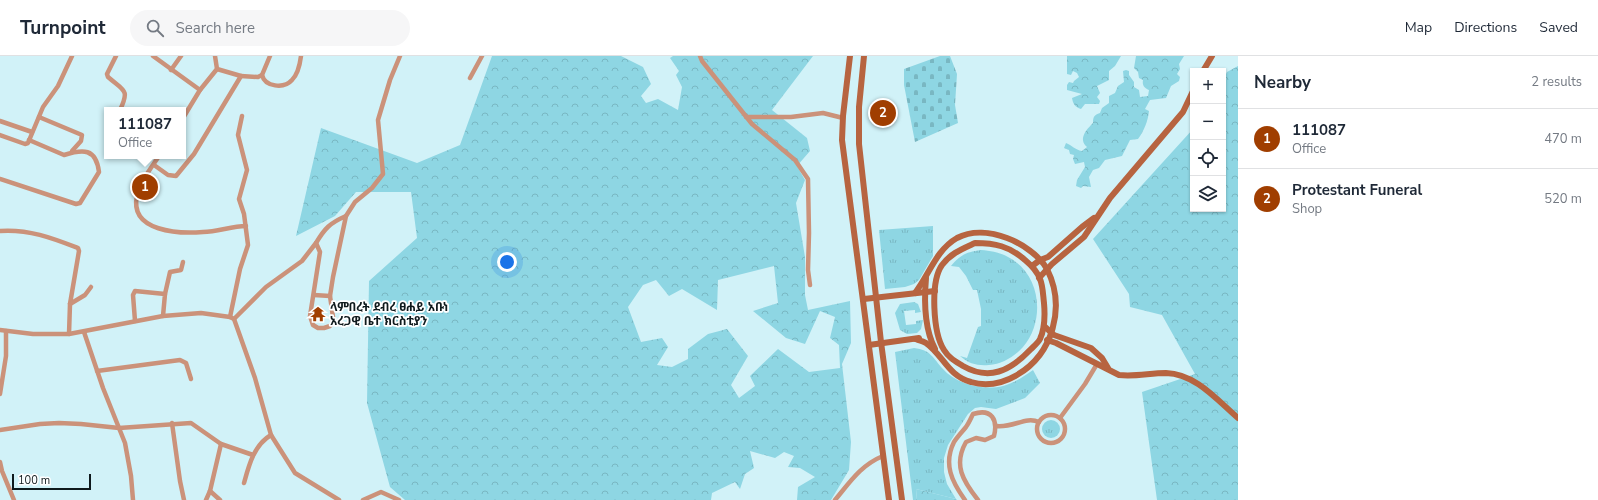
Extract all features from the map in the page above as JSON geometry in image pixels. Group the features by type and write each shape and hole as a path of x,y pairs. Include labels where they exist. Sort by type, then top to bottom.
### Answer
{"main road":[{"path":"850,56 843,118 843,149 864,299 889,500"},
{"path":"864,56 858,127 881,342 902,500"},
{"path":"1205,68 1212,56"},
{"path":"1040,278 1084,237 1097,216 1183,112 1190,97"},
{"path":"1032,266 1040,260 1048,257 1082,226 1097,216"},
{"path":"915,293 944,249 957,238 974,233 995,234 1014,241 1040,260 1047,270 1054,292 1055,314 1049,341 1040,356 1029,369 1011,379 992,385 970,382 956,376 926,343 915,338"},
{"path":"856,240 870,238"},
{"path":"975,243 990,243 1003,246 1016,253 1032,266 1040,278 1045,310 1044,326 1040,339 1021,359 1010,367 995,373 980,373 970,370 952,360 944,351 938,336 935,291 942,265 954,252 975,243"},
{"path":"926,276 925,292 929,337 937,354"},
{"path":"864,299 935,291"},
{"path":"1044,326 1054,335 1091,348 1102,358 1108,368"},
{"path":"869,345 881,342 938,336"},
{"path":"1040,339 1056,343 1120,375 1125,376 1166,373 1181,376 1194,381 1209,391 1238,418"}],"street":[{"path":"0,135 26,144 43,107 58,86 72,56"},
{"path":"116,56 107,74 108,77 126,94 121,107"},
{"path":"153,56 200,90"},
{"path":"171,70 181,56"},
{"path":"186,113 200,90 217,69 215,56"},
{"path":"270,56 262,75 263,80 268,84 273,85 292,81 296,74 301,56"},
{"path":"316,243 320,252 316,266 314,295 310,316 313,326 324,328 332,324 333,317 330,296 346,216 355,202 372,188 383,174 378,120 390,80 400,56"},
{"path":"470,78 482,56"},
{"path":"700,56 702,61 752,124 795,160 808,179 808,270 810,285"},
{"path":"217,69 241,76 258,77 262,75"},
{"path":"154,165 168,175 176,176 194,154 241,76"},
{"path":"746,117 791,118 823,113 843,118"},
{"path":"242,116 238,134 247,170 238,199 244,214 248,245 240,269 232,318 255,378 271,435 295,472 338,500"},
{"path":"29,140 64,155 72,151 81,141 82,135 39,117"},
{"path":"0,121 32,132"},
{"path":"0,179 76,204 80,203 99,172 98,166 93,157 87,151 72,151"},
{"path":"157,159 137,195 136,210 141,220 162,230 180,232 204,232 236,226 246,226"},
{"path":"232,318 266,287 302,261 324,230 333,222 346,216"},
{"path":"0,231 16,230 32,232 78,248 79,251 70,304 69,334"},
{"path":"164,316 165,294 170,272 181,270 183,262"},
{"path":"70,304 86,295 91,287"},
{"path":"135,321 134,292 165,294"},
{"path":"314,295 330,296"},
{"path":"0,330 34,334 69,334 164,316 201,313 232,318"},
{"path":"0,394 6,356 6,331"},
{"path":"84,332 125,443 131,476 133,500"},
{"path":"98,371 180,360 186,363 191,379"},
{"path":"1060,418 1085,384 1097,364"},
{"path":"965,500 952,480 950,474 949,468 953,444 959,434 967,427 974,414 981,411 988,412 993,418 996,426 994,436 985,440 976,438 966,442 961,450 959,462 962,476 978,500"},
{"path":"1054,415 1060,418 1064,424 1064,433 1059,440 1055,442 1046,442 1040,437 1037,428 1039,422 1044,416 1054,415"},
{"path":"996,426 1004,427 1014,425 1028,419 1039,422"},
{"path":"0,430 40,424 59,423 120,428 191,422 221,444 253,455"},
{"path":"172,423 184,500"},
{"path":"244,484 253,455 263,439 271,435"},
{"path":"206,500 210,491 221,444"},
{"path":"835,500 866,465 883,456"},
{"path":"0,462 2,471 14,500"},
{"path":"210,491 220,500"},
{"path":"362,500 381,492 399,500"}],"green space":[{"path":"492,56 621,56 643,67 651,84 641,96 646,103 658,99 678,110 682,87 676,75 679,71 670,58 673,56 813,56 772,110 807,138 810,151 797,166 805,180 796,203 805,257 805,295 808,310 850,301 851,343 842,364 851,442 849,470 831,500 797,500 798,487 815,477 800,468 788,467 794,456 784,452 775,458 750,451 754,468 745,474 740,489 735,482 712,493 711,500 405,500 390,487 367,403 369,281 417,238 411,192 356,192 335,216 296,236 321,128 417,163 460,145","holes":["774,266 778,303 753,311 786,338 805,344 820,311 835,317 830,338 839,345 840,368 809,372 778,349 750,376 755,386 739,398 731,385 748,356 727,329 708,334 688,349 688,359 672,367 657,365 668,347 662,338 641,342 628,307 643,285 656,280 669,296 682,289 717,310 718,280"]},
{"path":"940,56 950,56 957,74 955,105 958,123 915,142 904,85 904,69"},
{"path":"1067,56 1121,56 1115,66 1109,71 1109,80 1097,86 1100,93 1097,97 1100,101 1099,104 1085,104 1081,109 1073,102 1072,98 1082,94 1067,90 1067,85 1069,82 1073,83 1079,77 1077,73 1073,71 1071,75 1067,74"},
{"path":"1136,56 1184,56 1179,64 1180,69 1177,74 1180,77 1179,81 1171,86 1166,98 1150,100 1145,109 1149,111 1144,129 1138,139 1130,140 1122,156 1105,160 1099,168 1093,170 1089,177 1091,187 1083,186 1081,188 1076,186 1077,180 1085,167 1084,162 1075,164 1073,159 1074,155 1070,154 1069,150 1064,148 1066,143 1077,150 1082,151 1087,147 1083,141 1084,135 1093,123 1094,116 1100,113 1102,108 1109,103 1109,96 1115,93 1118,86 1124,82 1123,71 1129,71 1129,75 1134,82 1134,87 1139,90 1140,97 1148,96 1149,90 1144,86 1143,80 1139,78 1138,72 1134,68"},
{"path":"1238,66 1238,500 1157,500 1142,392 1195,374 1162,315 1130,307 1129,294 1093,239 1190,132 1190,212 1226,212 1227,72"},
{"path":"933,226 933,256 919,280 914,284 905,287 885,289 879,230"},
{"path":"981,250 992,251 1008,257 1028,274 1036,298 1037,311 1035,324 1030,336 1023,347 1016,354 1003,362 977,365 970,363 960,356 967,358 978,327 981,326 981,309 977,290 973,290 966,276 959,267 951,266 964,254"},
{"path":"914,302 918,304 921,312 915,313 915,310 904,311 906,325 916,324 916,321 923,320 921,329 917,333 907,334 900,330 895,313 900,304"},
{"path":"914,348 928,353 948,374 955,379 970,385 987,388 1003,386 1018,380 1033,370 1040,383 1025,398 996,409 981,407 975,408 968,414 948,445 944,458 944,472 947,484 956,499 916,489 917,500 913,500 895,352"},
{"path":"1047,420 1055,420 1060,425 1058,436 1055,438 1047,438 1042,433 1042,425"},
{"path":"916,489 956,499 957,500 917,500"}],"place":[{"name":"Protestant Funeral","path":"883,113"},
{"name":"111087","path":"145,187"},
{"name":"ላምበረት ደብረ ፀሐይ አቡነ አረጋዊ ቤተ ክርስቲያን","path":"318,314"}]}
